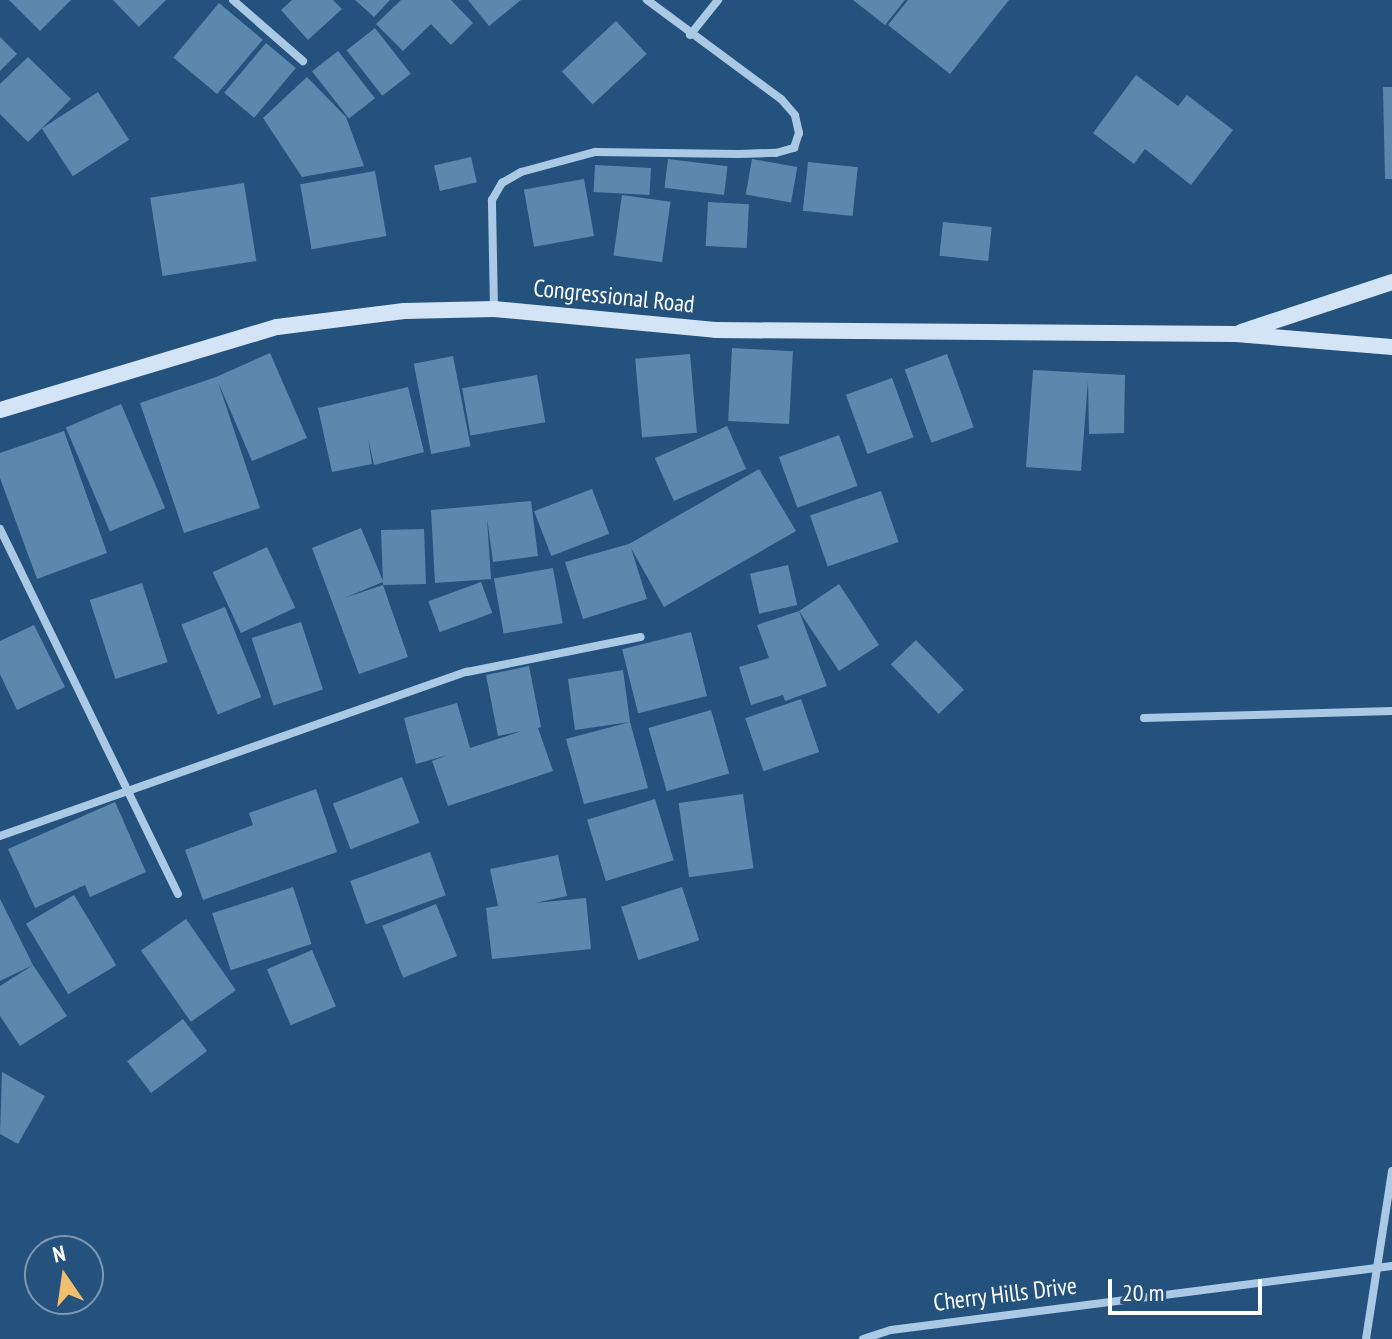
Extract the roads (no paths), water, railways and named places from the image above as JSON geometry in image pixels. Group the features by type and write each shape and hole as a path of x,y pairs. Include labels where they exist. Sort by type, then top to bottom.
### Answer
{"main road":[{"name":"Congressional Road","path":"1236,334 1392,282"},
{"name":"Congressional Road","path":"0,410 277,327 404,311 494,309 715,330 1236,334 1392,347"}],"street":[{"path":"233,0 303,61"},
{"path":"494,309 492,200 502,183 521,172 595,152 739,154 776,153 794,148 799,133 795,115 781,99 690,35 647,0"},
{"path":"690,35 718,0"},
{"path":"0,529 178,894"},
{"path":"0,836 467,672 640,637"},
{"path":"1144,718 1392,711"},
{"path":"1366,1339 1392,1171"},
{"name":"Cherry Hills Drive","path":"863,1339 891,1330 1392,1266"}]}
